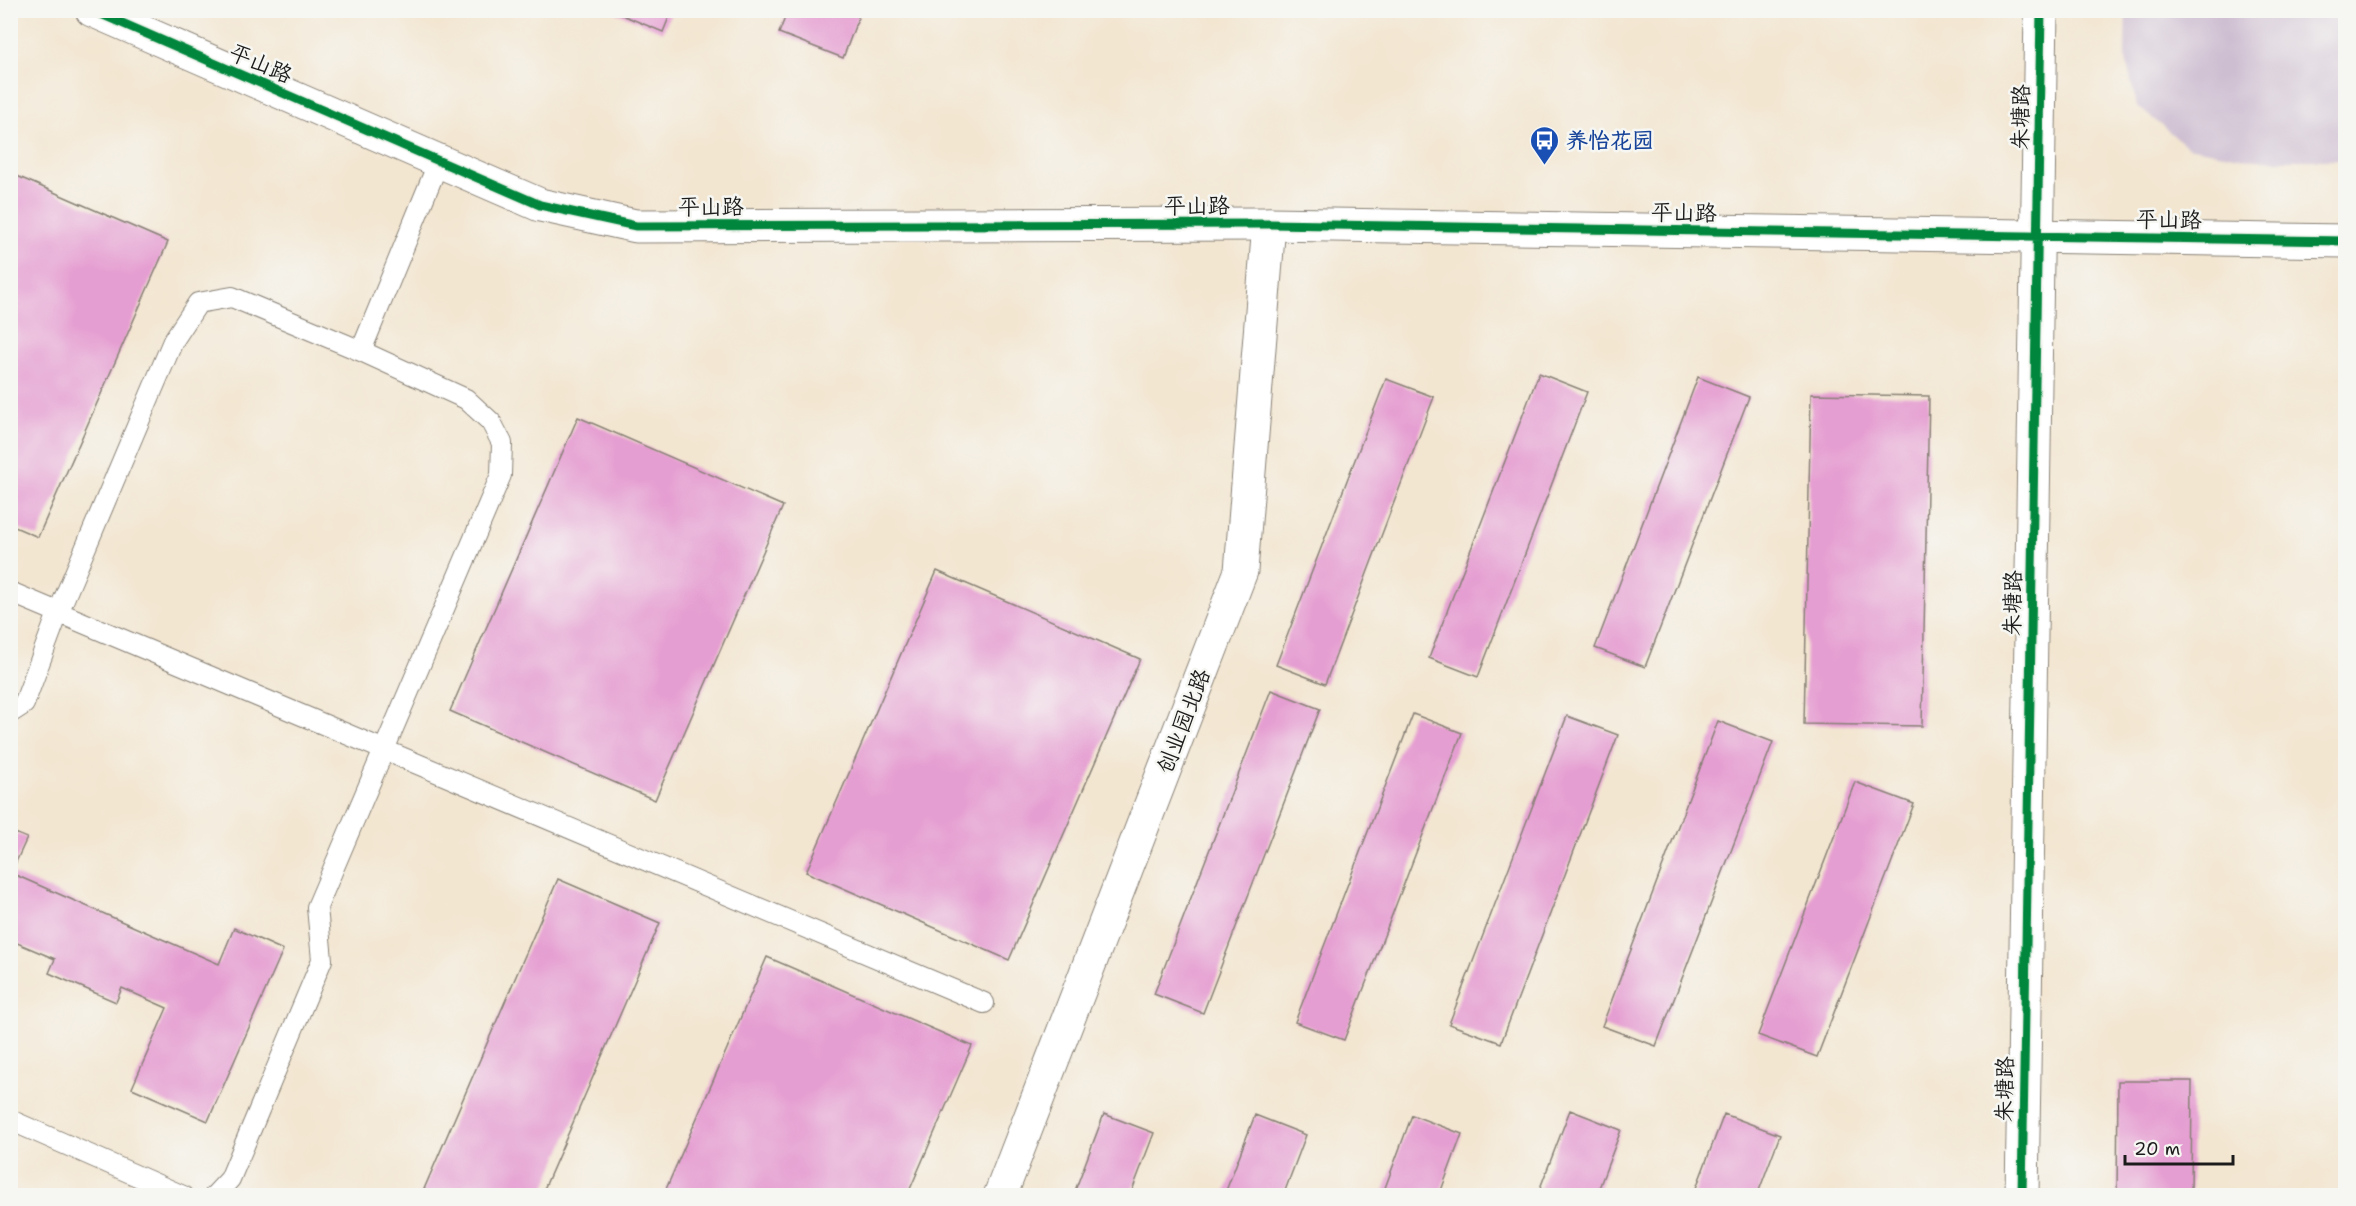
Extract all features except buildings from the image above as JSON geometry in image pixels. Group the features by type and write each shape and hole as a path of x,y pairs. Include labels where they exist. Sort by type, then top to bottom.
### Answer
{"street":[{"name":"平山路","path":"92,10 540,205 636,226 1269,224 2346,241"},
{"name":"朱塘路","path":"2022,1196 2041,10"},
{"name":"创业园北路","path":"1000,1196 1241,572 1269,224"}],"lane":[{"path":"361,351 439,161"},
{"path":"10,713 24,704 58,613 173,341 198,303 232,297 361,351 466,399 491,422 502,442 501,476 317,907 322,960 230,1179 214,1196"},
{"path":"10,592 984,1003"},
{"path":"10,1120 183,1196"}],"shaded area":[{"path":"2126,11 2345,11 2345,160 2255,160 2188,147 2137,106 2125,55"}],"cycle path":[{"path":"92,10 540,205 636,226 1269,224 2346,241"},
{"path":"2022,1196 2041,10"}],"place":[{"name":"养怡花园","path":"1545,166"}]}
